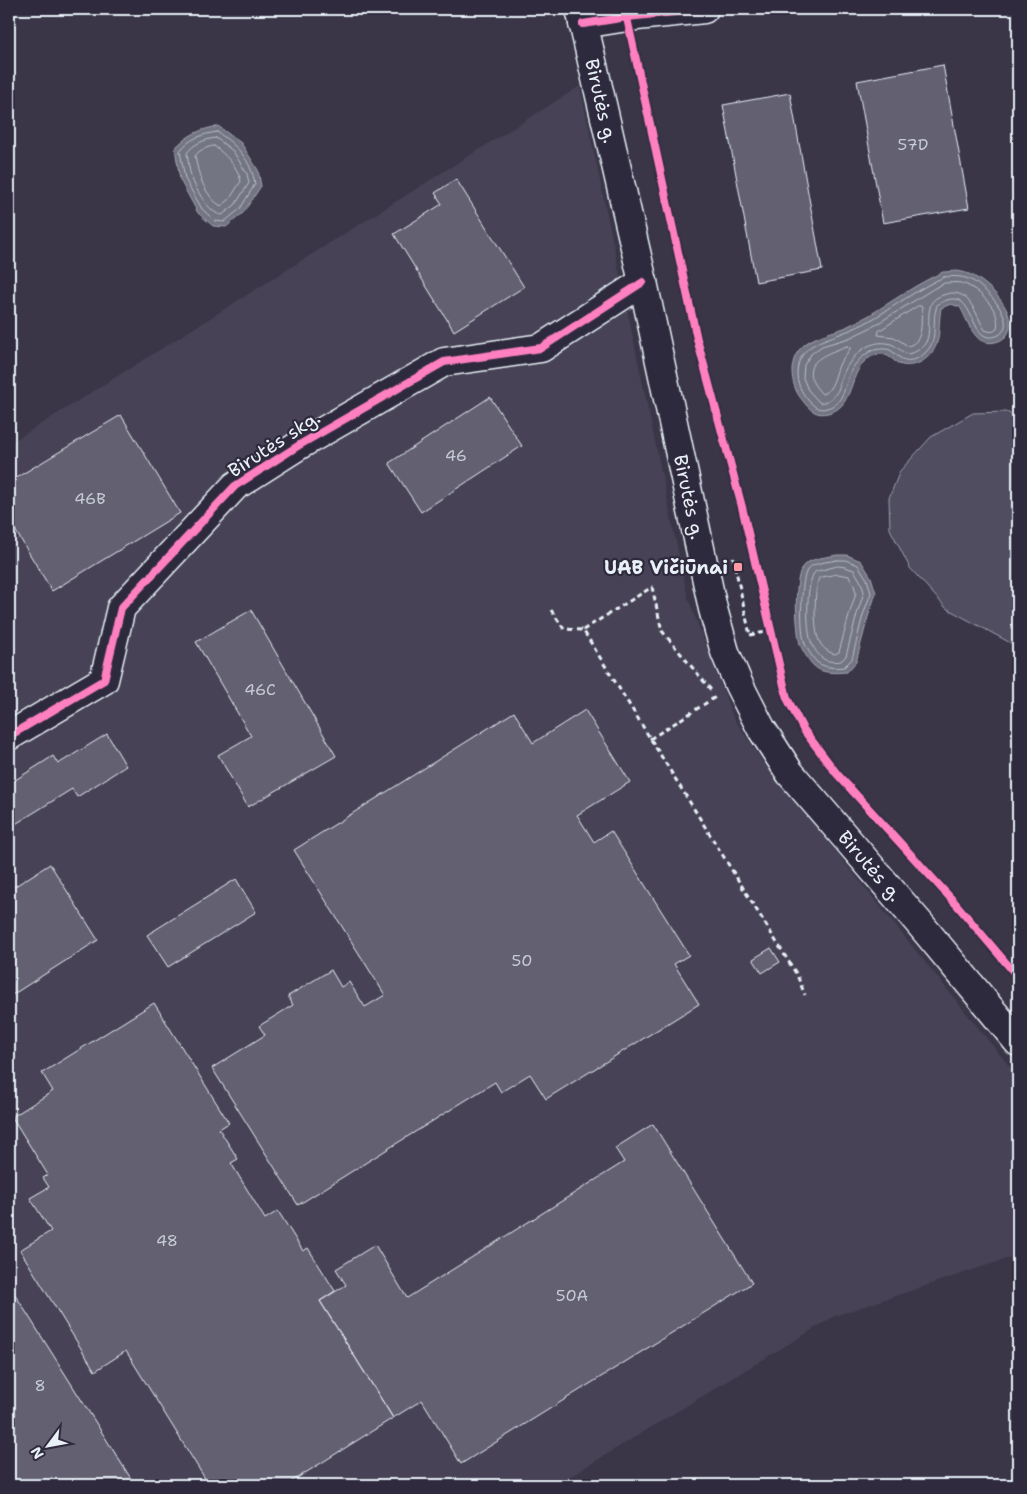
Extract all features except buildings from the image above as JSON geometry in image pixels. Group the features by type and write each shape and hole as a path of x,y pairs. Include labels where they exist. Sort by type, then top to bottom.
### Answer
{"main road":[{"path":"582,16 627,17 704,9"},
{"name":"Birutės g.","path":"582,16 643,282 713,608 726,652 739,686 761,728 790,773 920,924 1018,1042"},
{"name":"Birutės skg.","path":"9,736 104,680 121,608 235,486 301,444 444,362 541,348 643,282"}],"path":[{"path":"550,610 564,629 582,630 652,587 662,631 716,696"},
{"path":"582,630 797,975 805,995"},
{"path":"750,635 771,631"}],"shaded area":[{"path":"580,86 688,598 733,717 761,759 1018,1077 1018,1255 835,1316 556,1485 9,1485 9,444"},
{"path":"1007,412 1018,419 1018,647 946,608 910,568 890,529 889,498 900,471 931,437 973,413"}],"water":[{"path":"218,126 241,143 258,170 261,186 243,213 226,227 213,226 198,213 180,180 175,148 195,133"},
{"path":"958,271 970,274 988,286 1003,303 1008,313 1010,322 1007,335 999,341 990,343 981,340 972,330 960,307 951,304 941,308 938,338 933,351 928,357 913,365 905,365 899,364 886,355 876,355 860,367 844,403 837,409 820,414 808,407 796,390 792,374 794,360 803,346 818,337 844,328 868,316 914,287 943,272"},
{"path":"847,555 861,561 871,577 876,593 856,662 847,672 834,673 817,669 802,649 796,603 798,579 804,565 815,559"}],"cycle path":[{"path":"625,9 697,339 742,507 787,698 803,729 837,774 956,904 1018,977"},
{"path":"583,24 627,17 704,9"},
{"path":"9,736 104,680 121,608 235,486 301,444 444,362 541,348 643,282"}],"place":[{"name":"UAB Vičiūnai","path":"738,567"}]}
